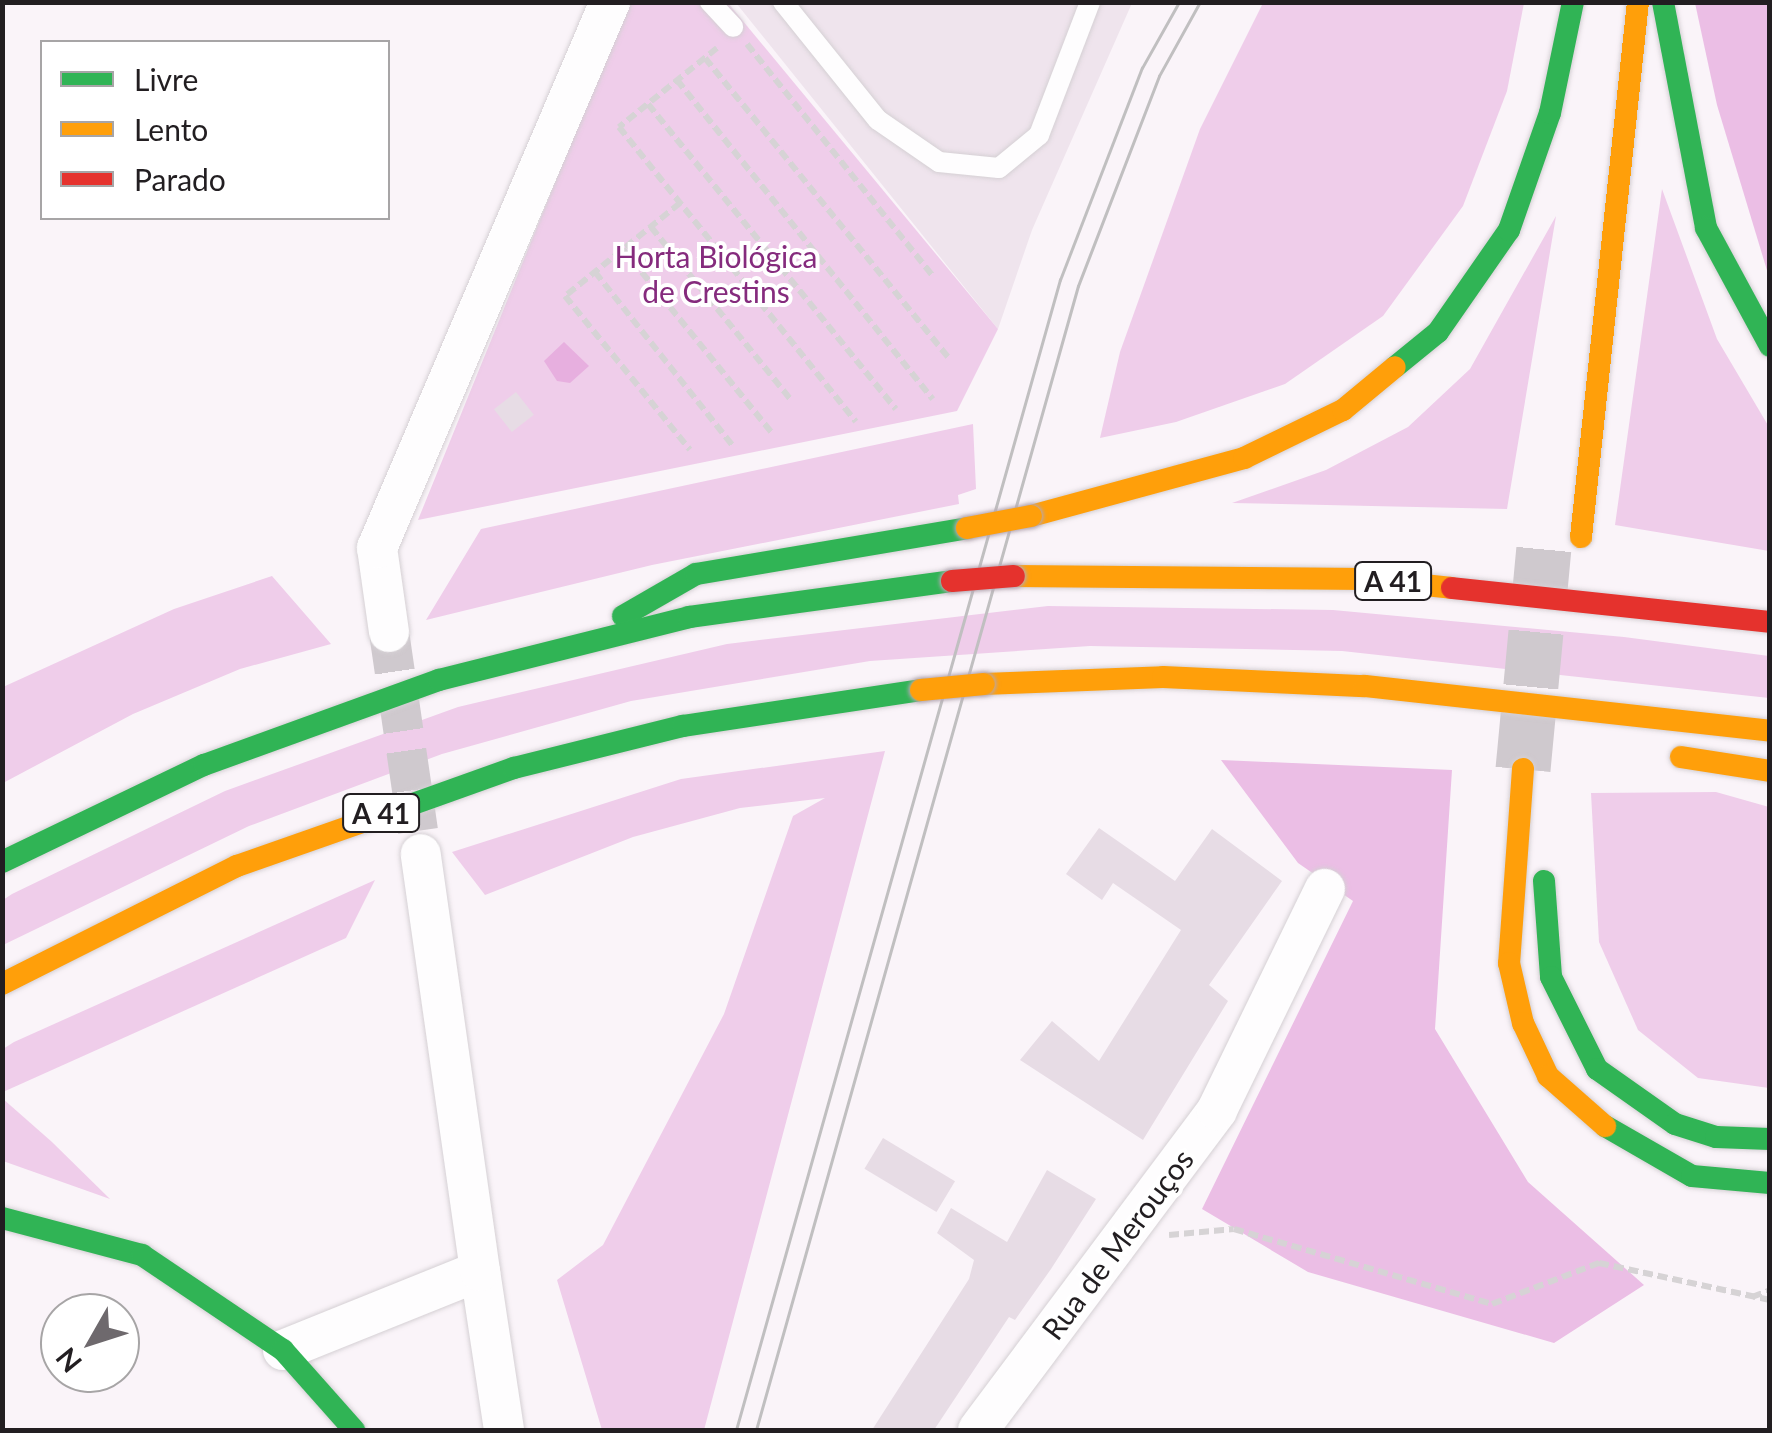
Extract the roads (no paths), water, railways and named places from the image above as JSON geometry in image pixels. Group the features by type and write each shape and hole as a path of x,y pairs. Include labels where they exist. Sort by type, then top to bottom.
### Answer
{"main road":[{"path":"582,640 696,574 1031,516 1244,458 1343,410 1438,332 1509,230 1550,113 1573,2"},
{"path":"1580,537 1638,2"},
{"path":"1664,2 1706,228 1770,346"},
{"name":"A 41","path":"2,862 310,723 582,640 789,600 1014,576 1368,579 1770,622"},
{"name":"A 41","path":"2,984 238,866 514,768 700,723 921,690 984,684 1258,680 1587,706 1770,731"},
{"path":"1587,706 1655,749 1770,771"},
{"path":"1522,769 1509,963 1523,1023 1548,1076 1628,1146 1692,1176 1770,1183"},
{"path":"1546,848 1543,928 1551,977 1597,1069 1675,1124 1716,1137 1770,1139"},
{"path":"2,1218 142,1255 283,1350 354,1430"}],"street":[{"path":"389,632 377,548 610,2"},
{"path":"421,854 504,1430"},
{"name":"Rua de Merouços","path":"978,1430 1128,1240 1217,1110 1325,889"},
{"path":"283,1350 480,1271"}],"lane":[{"path":"710,2 735,29"},
{"path":"783,2 878,120 939,162 999,168 1040,135 1090,2"}],"tunnel":[{"path":"1523,769 1546,524"},
{"path":"389,632 418,831"}],"tram line":[{"path":"736,1430 1060,280 1142,68 1179,2"},
{"path":"756,1430 1078,286 1159,76 1200,2"}],"park label":[{"name":"Horta Biológica de Crestins","path":"716,273"}]}
